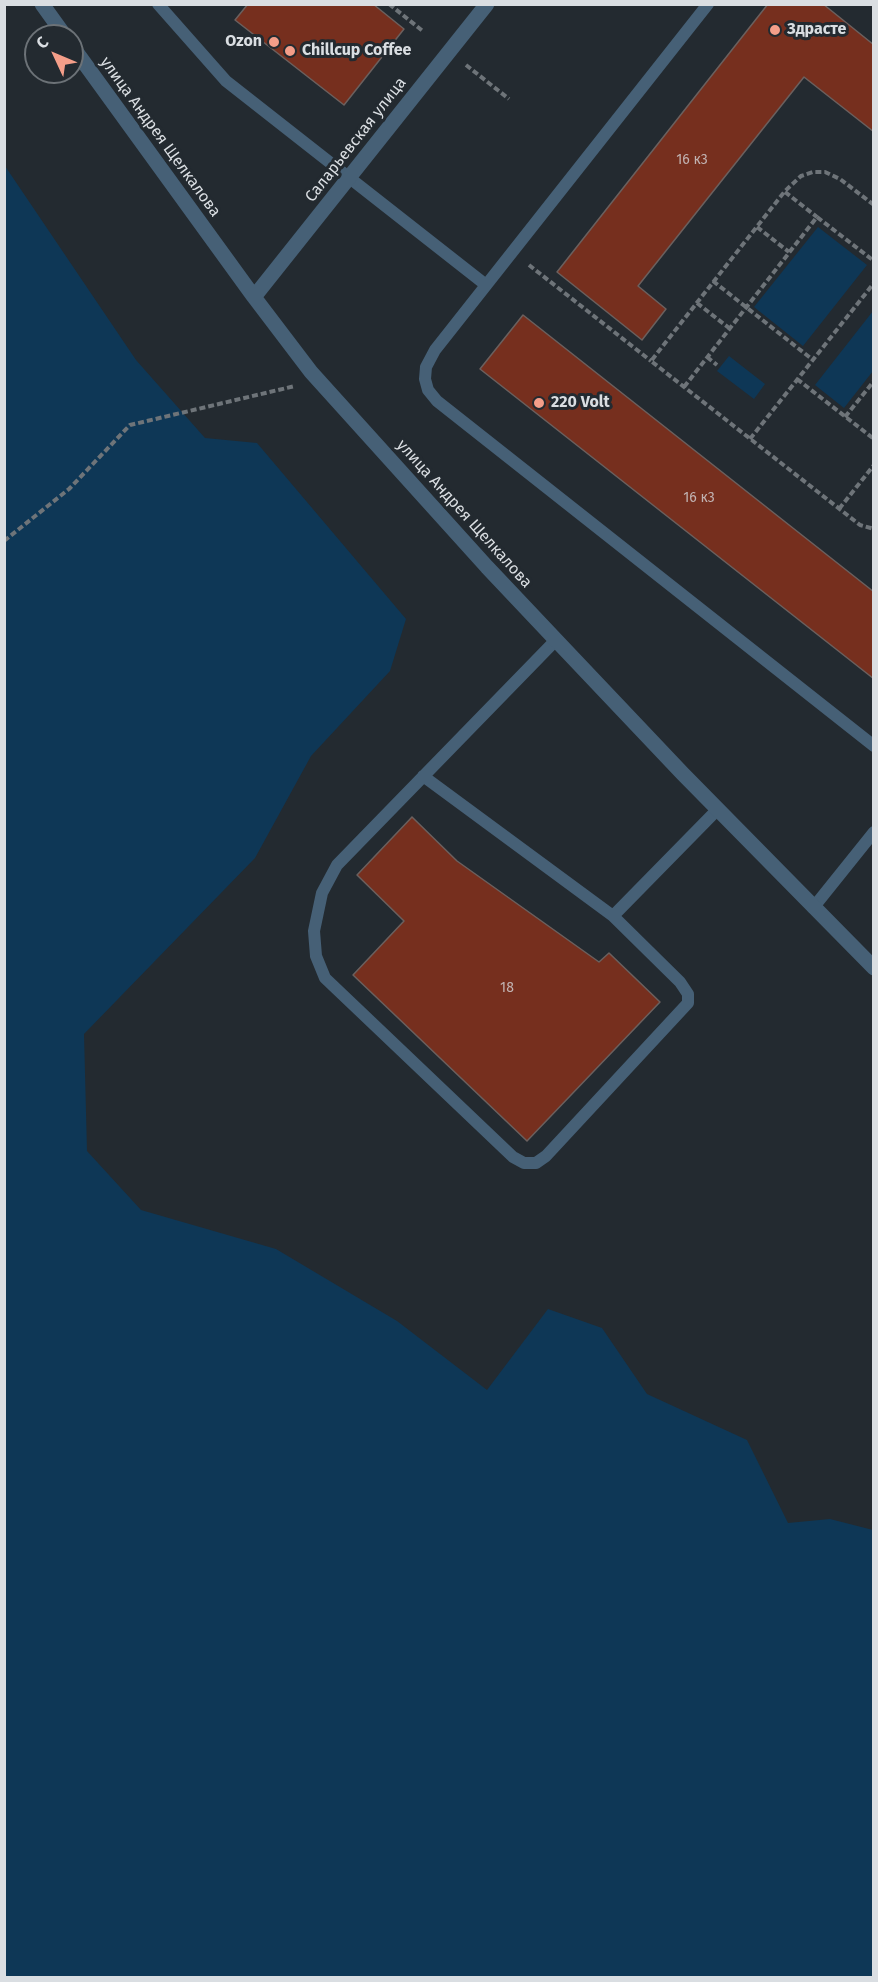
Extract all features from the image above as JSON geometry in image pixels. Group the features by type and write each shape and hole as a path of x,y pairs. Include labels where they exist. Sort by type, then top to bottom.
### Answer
{"street":[{"path":"42,4 56,24"},
{"name":"Саларьевская улица","path":"254,297 487,4"},
{"name":"улица Андрея Щелкалова","path":"84,63 311,372 555,640 717,810 873,968"}],"lane":[{"path":"158,4 226,81 486,285"},
{"path":"708,4 435,350 426,367 425,379 428,390 438,401 873,746"},
{"path":"423,776 614,916 680,982 688,994 688,1004 546,1156 536,1163 524,1163 513,1157 325,978 316,956 314,931 322,893 337,866 423,776 555,640"},
{"path":"614,916 717,810"},
{"path":"813,908 873,832"}],"path":[{"path":"389,4 424,32"},
{"path":"449,52 509,99"},
{"path":"651,361 785,191 801,176 813,172 825,172 840,179 873,205"},
{"path":"785,191 873,261"},
{"path":"684,387 817,217"},
{"path":"757,227 789,253"},
{"path":"550,281 839,509 860,525 873,529"},
{"path":"713,281 813,360"},
{"path":"750,439 873,283"},
{"path":"697,303 730,328"},
{"path":"707,357 717,365"},
{"path":"797,379 873,439"},
{"path":"845,417 873,381"},
{"path":"4,541 69,489 130,426 293,388"},
{"path":"839,509 873,465"}],"shaded area":[{"path":"5,166 136,360 205,438 257,443 406,619 390,671 311,756 255,858 84,1034 87,1151 141,1210 276,1249 397,1321 487,1390 548,1309 602,1328 647,1394 747,1440 788,1523 830,1519 873,1530 873,1977 5,1977"},
{"path":"818,227 867,265 803,346 754,307"},
{"path":"873,311 873,371 844,408 815,385"},
{"path":"729,356 765,384 754,399 717,371"}],"building":[{"path":"248,4 373,4 404,29 344,105 235,20"},
{"path":"768,4 823,4 874,45 874,132 804,77 638,286 666,309 642,340 557,272"},
{"path":"523,315 874,592 874,679 480,369"},
{"path":"412,817 457,861 599,962 609,953 660,1002 527,1141 353,975 404,921 357,875"}],"place":[{"name":"Здрасте","path":"775,30"},
{"name":"Ozon","path":"274,42"},
{"name":"Chillcup Coffee","path":"290,51"},
{"name":"220 Volt","path":"539,403"}]}
